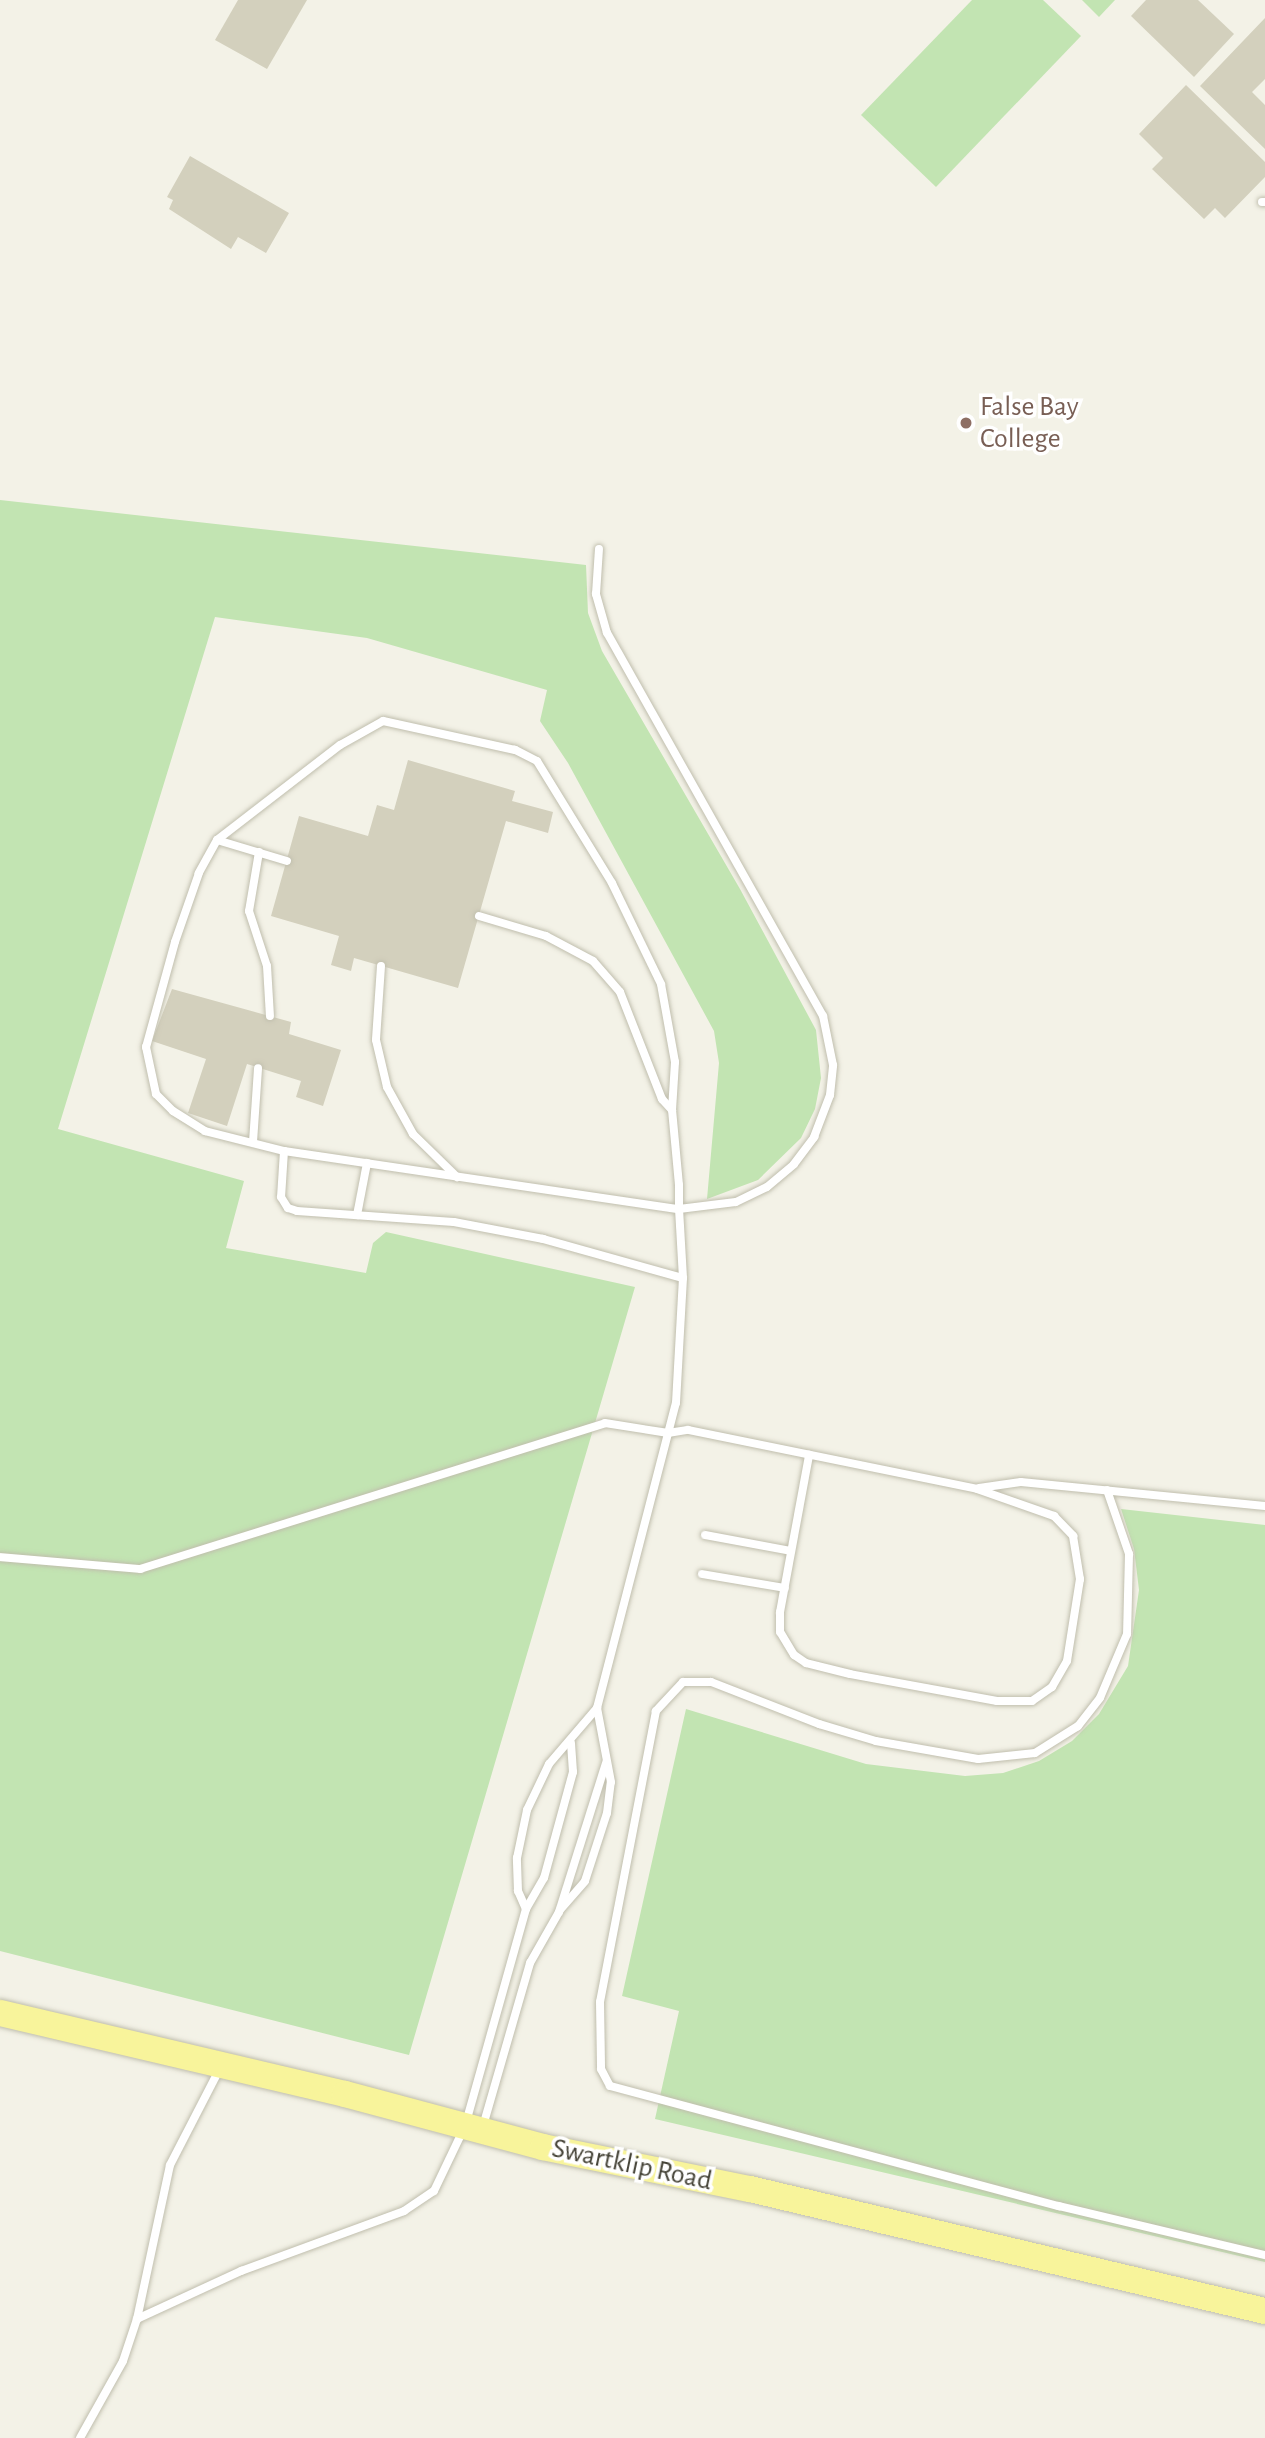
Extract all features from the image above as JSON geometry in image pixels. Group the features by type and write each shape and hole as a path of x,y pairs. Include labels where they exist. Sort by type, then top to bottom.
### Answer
{"main road":[{"name":"Swartklip Road","path":"0,2013 474,2128 1265,2311"}],"lane":[{"path":"526,1909 518,1891 517,1858 527,1810 548,1764 571,1742 597,1708 680,1380 683,1278 679,1209 672,1110 675,1062 661,984 612,883 545,768 528,755 399,721 383,721 340,745 217,840 199,873 175,942 146,1047 156,1094 173,1111 205,1131 284,1151 679,1209 736,1202 767,1187 794,1164 814,1137 826,1109 831,1048 816,1001 607,633 596,594 599,549"},
{"path":"217,840 287,861"},
{"path":"259,852 249,911 267,966 270,1016"},
{"path":"479,916 547,936 593,961 620,992 662,1099 672,1110"},
{"path":"381,966 376,1041 387,1087 412,1134 458,1178"},
{"path":"253,1142 258,1068"},
{"path":"284,1151 281,1197 288,1208 454,1222 543,1239 683,1278"},
{"path":"357,1215 368,1163"},
{"path":"0,1557 140,1569 606,1423 668,1433 688,1430 977,1489 1054,1516 1073,1536 1079,1553 1080,1579 1067,1661 1043,1696 1019,1704 997,1701 806,1663 794,1655 780,1632 808,1455"},
{"path":"977,1489 1021,1482 1265,1506"},
{"path":"1107,1490 1129,1554 1127,1634 1100,1698 1078,1726 1035,1753 978,1759 876,1741 819,1724 711,1682 683,1682 656,1711 600,2002 601,2068 610,2086 1059,2206 1265,2255"},
{"path":"705,1535 791,1551"},
{"path":"702,1574 785,1588"},
{"path":"138,2319 229,2275 421,2203 448,2168 474,2128 530,1963 559,1912 585,1881 602,1836 611,1782 597,1708"},
{"path":"474,2128 526,1909 541,1887 554,1844 575,1760 571,1742"},
{"path":"559,1912 606,1763"},
{"path":"80,2438 123,2361 138,2319 170,2165 222,2065"}],"green space":[{"path":"972,0 1043,0 1081,36 936,187 861,115"},
{"path":"1082,0 1115,0 1099,17"},
{"path":"0,500 586,565 588,613 602,651 740,889 816,1030 821,1078 815,1109 801,1138 758,1180 707,1199 719,1063 714,1031 568,763 540,721 547,690 367,638 215,617 58,1129 244,1181 226,1248 366,1273 373,1243 386,1232 635,1287 409,2055 0,1951"},
{"path":"1121,1509 1265,1525 1265,2262 655,2119 679,2011 622,1996 686,1709 866,1764 965,1776 1003,1773 1039,1761 1072,1741 1099,1714 1128,1666 1139,1590 1134,1549"}],"building":[{"path":"238,0 307,0 267,69 215,40"},
{"path":"1146,0 1198,0 1234,34 1194,77 1131,16"},
{"path":"1265,18 1265,79 1252,92 1265,105 1265,149 1200,86"},
{"path":"1186,85 1265,162 1265,177 1225,218 1215,208 1204,219 1152,169 1163,158 1139,134"},
{"path":"190,156 289,213 266,253 238,237 231,249 169,209 173,200 167,197"},
{"path":"408,760 515,791 512,801 553,812 548,833 506,821 458,988 354,958 351,971 331,965 339,936 271,916 299,816 368,836 377,805 394,810"},
{"path":"172,989 291,1022 289,1034 341,1050 323,1106 296,1097 301,1081 247,1064 227,1126 188,1113 206,1059 152,1041"}],"place":[{"name":"False Bay College","path":"966,423"}]}
